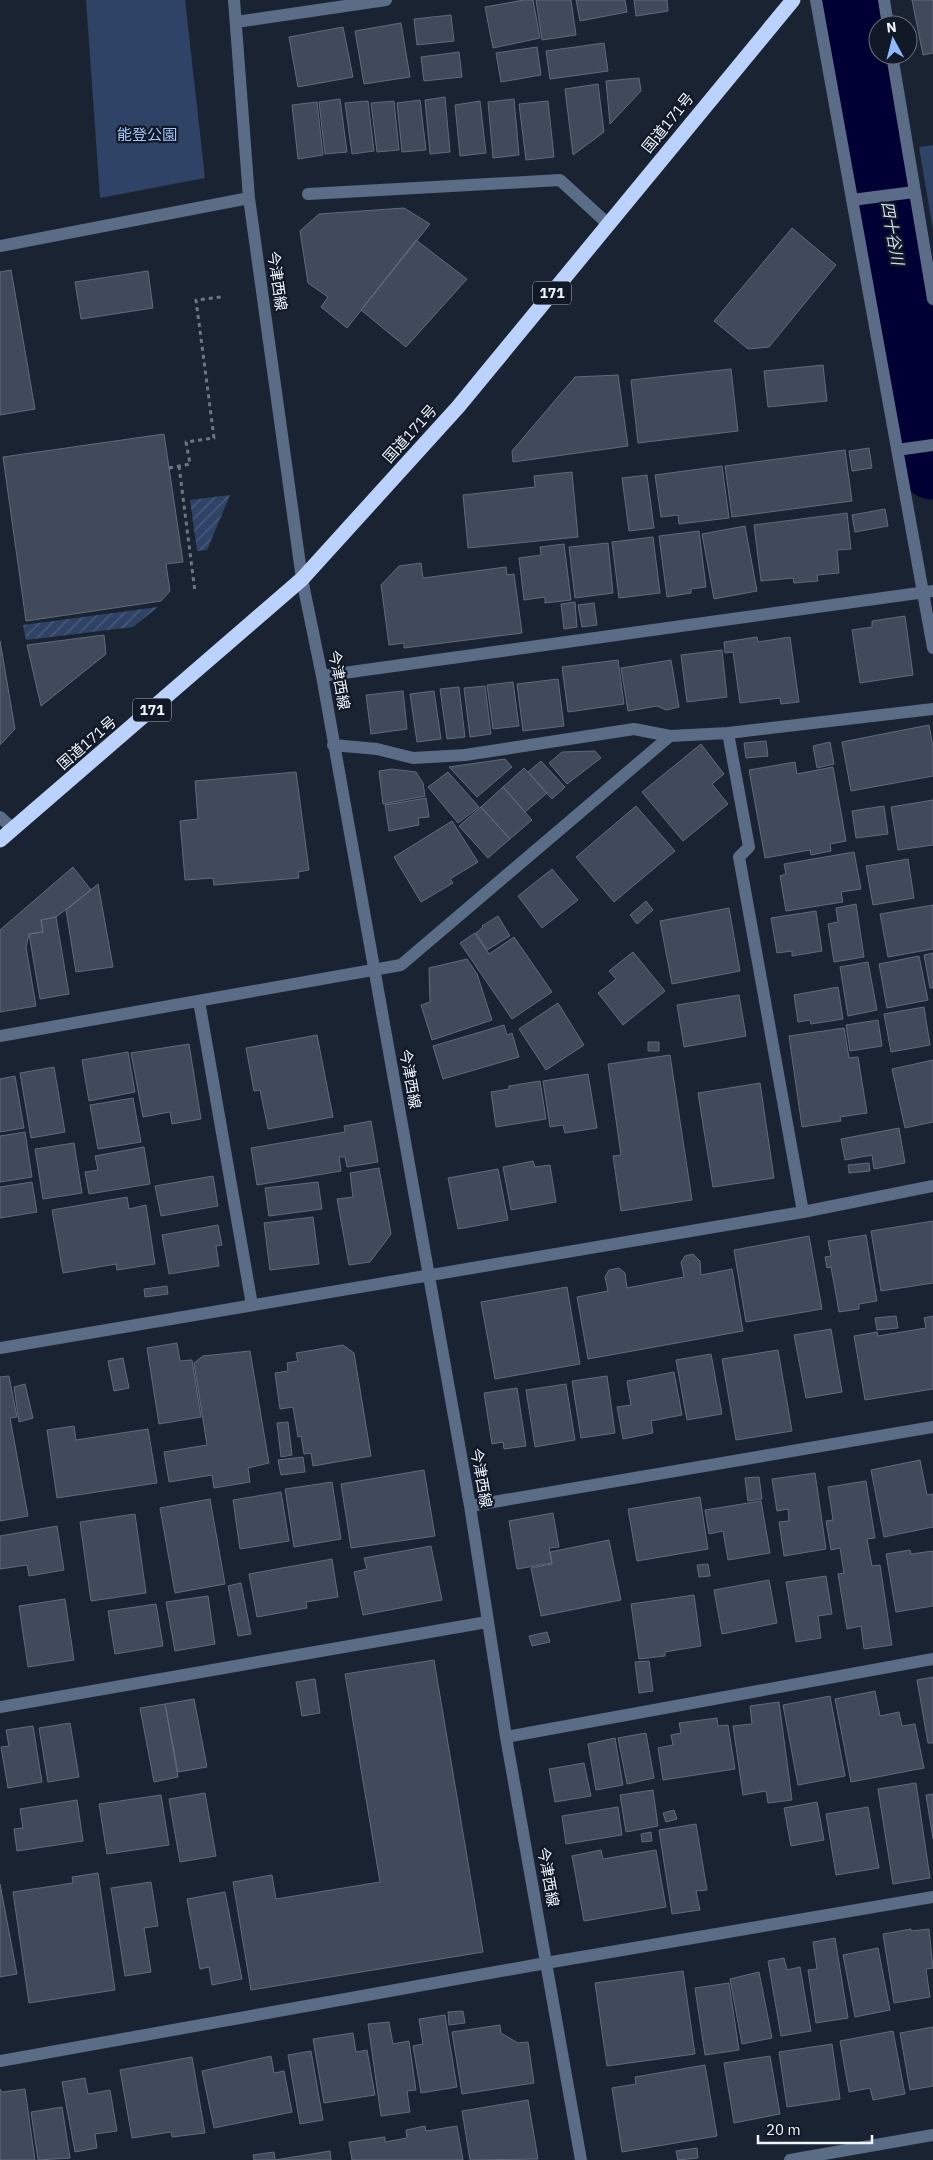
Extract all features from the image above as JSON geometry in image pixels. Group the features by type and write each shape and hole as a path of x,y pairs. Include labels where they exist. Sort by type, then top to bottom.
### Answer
{"highway":[{"name":"国道171号","path":"0,840 302,579 458,407 793,0"}],"street":[{"name":"今津西線","path":"234,0 249,198 302,579 322,676 470,1506 506,1737 581,2160"},
{"path":"236,22 386,0"},
{"path":"816,0 897,450 928,592 933,648"},
{"path":"884,0 886,15"},
{"path":"893,65 909,193 933,299"},
{"path":"308,194 560,180 608,224"},
{"path":"852,200 909,193"},
{"path":"0,246 249,198"},
{"path":"897,450 933,445"},
{"path":"322,676 928,592"},
{"path":"333,745 377,749 412,758 465,754 634,729 670,736 728,733 933,709"},
{"path":"728,733 749,847 738,856 803,1212"},
{"path":"0,1036 400,965 670,736"},
{"path":"0,817 13,829"},
{"path":"199,1001 252,1305"},
{"path":"0,1348 803,1212 933,1186"},
{"path":"470,1506 933,1426"},
{"path":"0,1707 488,1622"},
{"path":"506,1737 933,1659"},
{"path":"0,2061 546,1963 933,1897"},
{"path":"790,2160 933,2135"}],"path":[{"path":"169,468 190,464 186,442 214,438 196,300 222,298"},
{"path":"179,466 195,592"}],"green space":[{"name":"能登公園","path":"86,0 185,0 205,178 100,198"},
{"path":"933,145 933,230 919,147"},
{"path":"230,495 207,550 197,551 190,500"},
{"path":"158,607 133,627 26,640 23,625"}],"building":[{"path":"533,0 540,38 493,48 485,7"},
{"path":"536,0 571,0 576,35 542,40"},
{"path":"576,0 625,0 627,12 580,21"},
{"path":"634,0 667,0 668,11 636,16"},
{"path":"912,0 933,0 933,53 923,55 918,30 918,15 915,15"},
{"path":"451,15 454,41 417,45 414,19"},
{"path":"401,23 410,77 364,84 355,31"},
{"path":"343,27 353,77 298,87 289,37"},
{"path":"604,43 608,71 550,79 546,51"},
{"path":"537,47 541,75 501,82 496,53"},
{"path":"459,52 462,77 424,81 421,57"},
{"path":"639,78 641,91 610,124 606,81"},
{"path":"598,84 604,132 573,155 565,89"},
{"path":"445,97 450,152 430,154 425,100"},
{"path":"340,99 347,152 325,154 319,102"},
{"path":"514,99 519,155 493,158 488,102"},
{"path":"420,100 426,150 402,152 397,103"},
{"path":"368,101 374,151 352,154 345,103"},
{"path":"394,101 399,150 377,152 371,103"},
{"path":"480,101 486,153 460,156 455,105"},
{"path":"548,101 554,157 526,160 519,104"},
{"path":"317,102 323,155 298,159 292,105"},
{"path":"404,208 430,224 347,328 321,307 328,297 308,283 300,231 319,214"},
{"path":"792,228 836,265 769,347 748,349 714,321"},
{"path":"416,240 467,279 406,347 361,310"},
{"path":"11,270 35,409 0,415 0,272"},
{"path":"148,271 153,308 81,319 75,282"},
{"path":"823,365 827,401 768,407 764,371"},
{"path":"731,369 738,431 638,443 631,380"},
{"path":"618,375 628,446 513,462 512,451 575,377"},
{"path":"164,434 183,562 166,564 170,591 161,601 26,621 3,457"},
{"path":"869,448 872,468 852,471 849,451"},
{"path":"845,450 852,501 732,517 725,466"},
{"path":"722,466 729,518 679,524 678,515 661,517 655,475"},
{"path":"572,472 578,537 468,548 463,495 535,487 534,476"},
{"path":"647,475 654,528 629,531 622,478"},
{"path":"885,509 888,526 855,532 852,515"},
{"path":"847,513 851,549 837,550 839,573 817,575 818,581 794,583 793,578 761,581 754,525"},
{"path":"745,526 757,591 714,599 702,534"},
{"path":"699,531 706,587 691,589 691,593 667,597 659,536"},
{"path":"653,537 660,593 619,598 612,542"},
{"path":"608,543 613,593 575,598 569,547"},
{"path":"564,544 571,600 545,603 545,597 524,600 519,558 541,555 540,547"},
{"path":"421,563 423,578 506,567 507,575 514,574 522,633 404,648 404,643 389,645 381,585 399,566"},
{"path":"575,602 577,627 564,629 561,604"},
{"path":"594,603 597,625 582,627 578,605"},
{"path":"905,616 913,675 860,683 852,630 872,627 872,621"},
{"path":"104,635 106,654 41,706 27,645"},
{"path":"757,637 758,642 790,637 799,702 781,704 780,698 740,703 733,652 725,653 724,642"},
{"path":"0,641 15,729 0,745"},
{"path":"722,650 727,697 687,702 681,655"},
{"path":"618,660 624,704 568,712 562,667"},
{"path":"671,660 679,707 666,710 657,706 628,711 621,668"},
{"path":"558,679 564,726 523,731 517,684"},
{"path":"513,682 519,726 493,729 487,685"},
{"path":"485,686 491,734 470,737 464,688"},
{"path":"459,687 465,737 447,739 440,689"},
{"path":"403,691 407,729 371,734 366,695"},
{"path":"434,691 441,739 417,742 410,694"},
{"path":"929,725 933,747 933,776 851,791 842,742"},
{"path":"766,741 768,756 746,758 744,743"},
{"path":"830,742 834,764 817,768 813,746"},
{"path":"701,744 724,774 712,784 728,804 683,841 642,792"},
{"path":"595,751 601,758 567,784 549,763 562,752"},
{"path":"505,759 512,767 477,797 449,767"},
{"path":"541,761 565,787 552,799 528,772"},
{"path":"795,762 797,774 833,767 846,841 830,844 831,851 811,855 810,850 765,858 749,770"},
{"path":"524,768 547,793 525,812 503,787"},
{"path":"392,769 416,772 423,783 425,796 383,804 379,771"},
{"path":"296,772 309,870 298,872 299,878 214,885 213,878 185,880 180,821 198,819 195,781"},
{"path":"448,772 479,807 458,823 428,787"},
{"path":"503,787 532,820 510,839 481,807"},
{"path":"426,798 429,817 418,818 419,825 389,831 385,805"},
{"path":"933,800 933,845 898,850 891,807"},
{"path":"636,806 675,851 614,902 576,857"},
{"path":"884,806 888,834 856,838 852,811"},
{"path":"481,807 510,839 488,858 459,826"},
{"path":"452,821 478,862 450,879 453,883 421,902 394,857"},
{"path":"854,852 861,889 841,892 843,902 786,911 780,876 786,874 784,864"},
{"path":"908,859 914,898 873,905 866,866"},
{"path":"73,867 91,890 56,917 41,920 43,932 29,934 26,947 36,1006 0,1012 0,930"},
{"path":"552,869 578,900 542,928 518,896"},
{"path":"98,884 113,967 76,972 66,910"},
{"path":"646,901 653,910 637,924 630,915"},
{"path":"856,904 864,957 834,962 828,924 838,922 836,908"},
{"path":"933,905 933,949 888,957 880,914"},
{"path":"729,908 740,971 672,984 660,921"},
{"path":"816,911 822,951 792,956 792,951 777,953 771,918"},
{"path":"498,916 510,936 487,950 476,933 482,926"},
{"path":"56,917 69,994 40,999 29,934 43,932 41,920"},
{"path":"475,933 489,954 514,937 552,992 512,1019 460,943"},
{"path":"633,952 665,991 623,1025 598,993 616,979 609,971"},
{"path":"933,953 933,988 930,988 924,955"},
{"path":"919,956 928,1000 887,1008 879,964"},
{"path":"467,959 477,974 492,1020 432,1040 421,1005 430,1002 429,968"},
{"path":"868,962 877,1010 848,1016 840,967"},
{"path":"838,987 843,1019 811,1024 810,1020 798,1022 794,995"},
{"path":"739,995 746,1036 684,1047 677,1005"},
{"path":"558,1003 584,1045 546,1070 519,1029"},
{"path":"924,1007 930,1045 891,1052 884,1014"},
{"path":"878,1020 882,1046 850,1051 846,1025"},
{"path":"504,1025 507,1035 512,1033 519,1057 443,1079 433,1046"},
{"path":"844,1028 849,1058 858,1057 867,1113 840,1117 841,1121 802,1127 789,1036"},
{"path":"317,1035 333,1117 268,1129 260,1090 254,1091 246,1048"},
{"path":"648,1042 659,1042 659,1051 648,1051"},
{"path":"189,1044 201,1119 172,1124 170,1112 143,1117 131,1053"},
{"path":"128,1052 135,1092 89,1101 82,1060"},
{"path":"670,1055 692,1200 621,1211 613,1156 621,1155 608,1064"},
{"path":"933,1060 933,1122 905,1128 892,1069"},
{"path":"54,1067 65,1132 31,1138 20,1073"},
{"path":"588,1074 597,1128 565,1133 563,1125 550,1127 543,1081"},
{"path":"15,1076 24,1128 0,1132 0,1079"},
{"path":"540,1081 546,1119 496,1127 491,1092 509,1089 509,1086"},
{"path":"760,1083 774,1178 713,1187 698,1093"},
{"path":"133,1098 141,1142 98,1149 90,1105"},
{"path":"371,1121 378,1162 347,1167 345,1157 339,1157 341,1171 257,1185 251,1148 345,1132 344,1126"},
{"path":"899,1128 905,1163 874,1169 872,1155 845,1160 841,1139"},
{"path":"25,1132 32,1177 0,1182 0,1136"},
{"path":"74,1143 82,1193 43,1199 35,1149"},
{"path":"144,1147 150,1184 89,1194 85,1172 98,1170 95,1156"},
{"path":"533,1161 535,1167 550,1165 556,1202 511,1210 503,1167"},
{"path":"869,1163 870,1171 849,1173 848,1165"},
{"path":"379,1168 391,1234 370,1262 349,1265 337,1199 353,1197 350,1173"},
{"path":"498,1169 508,1220 458,1229 448,1178"},
{"path":"213,1176 218,1206 161,1216 155,1186"},
{"path":"32,1182 37,1212 0,1218 0,1187"},
{"path":"318,1182 322,1209 269,1216 265,1188"},
{"path":"127,1197 129,1209 146,1205 155,1264 117,1270 116,1264 63,1273 52,1210"},
{"path":"313,1217 319,1264 270,1270 264,1223"},
{"path":"933,1221 933,1283 881,1291 871,1231"},
{"path":"218,1225 222,1245 216,1246 219,1266 169,1274 162,1235"},
{"path":"866,1235 877,1301 859,1304 859,1309 839,1312 831,1267 827,1268 825,1257 831,1256 828,1241"},
{"path":"809,1236 822,1309 746,1322 734,1250"},
{"path":"693,1254 700,1261 701,1275 732,1269 743,1331 588,1359 577,1297 608,1291 605,1277 609,1270 619,1268 625,1273 627,1288 684,1277 681,1262 685,1256"},
{"path":"167,1286 168,1294 145,1297 144,1289"},
{"path":"567,1287 580,1364 495,1379 481,1302"},
{"path":"896,1316 898,1328 877,1330 875,1318"},
{"path":"933,1316 933,1389 865,1400 854,1336 877,1332 878,1336 926,1328 924,1318"},
{"path":"831,1329 842,1392 806,1398 794,1335"},
{"path":"177,1343 180,1361 192,1360 201,1417 159,1424 147,1348"},
{"path":"343,1345 354,1353 371,1456 313,1466 311,1453 304,1454 301,1436 298,1437 293,1407 280,1409 275,1373 288,1371 287,1363 298,1361 296,1353"},
{"path":"778,1350 792,1431 736,1440 722,1359"},
{"path":"250,1351 269,1463 248,1468 250,1482 214,1488 212,1475 169,1482 164,1452 207,1445 194,1363 203,1356"},
{"path":"711,1354 722,1414 687,1420 676,1360"},
{"path":"123,1358 129,1388 114,1391 108,1361"},
{"path":"674,1372 682,1415 651,1421 653,1433 623,1439 617,1407 631,1405 627,1381"},
{"path":"9,1376 17,1417 10,1418 28,1516 0,1521 0,1377"},
{"path":"607,1376 615,1433 581,1438 572,1381"},
{"path":"25,1384 33,1418 19,1422 14,1387"},
{"path":"566,1384 575,1440 535,1447 526,1390"},
{"path":"517,1388 526,1446 504,1449 503,1442 492,1444 484,1393"},
{"path":"288,1422 292,1455 281,1457 277,1423"},
{"path":"74,1426 76,1440 148,1429 157,1483 57,1498 47,1430"},
{"path":"303,1457 305,1472 281,1475 278,1460"},
{"path":"920,1460 927,1495 933,1494 933,1527 884,1537 871,1470"},
{"path":"424,1470 435,1536 351,1548 341,1484"},
{"path":"815,1473 826,1549 784,1556 779,1522 789,1521 788,1509 777,1511 772,1479"},
{"path":"759,1477 762,1499 748,1501 745,1478"},
{"path":"866,1481 875,1538 867,1539 872,1566 880,1565 892,1645 864,1649 861,1626 847,1629 838,1574 844,1573 840,1548 831,1550 826,1521 833,1520 828,1487"},
{"path":"332,1482 341,1539 294,1547 285,1489"},
{"path":"281,1492 289,1541 240,1549 233,1500"},
{"path":"700,1497 708,1549 637,1561 628,1509"},
{"path":"210,1499 225,1584 175,1593 160,1508"},
{"path":"761,1501 770,1553 728,1560 723,1531 709,1534 705,1510"},
{"path":"553,1513 559,1547 549,1548 552,1563 517,1569 509,1521"},
{"path":"135,1514 146,1593 91,1601 80,1522"},
{"path":"57,1526 64,1570 29,1576 27,1565 0,1569 0,1536"},
{"path":"609,1540 621,1600 541,1616 531,1568 552,1564 550,1552"},
{"path":"431,1546 442,1600 363,1615 354,1572 367,1569 364,1558"},
{"path":"910,1550 911,1554 933,1551 933,1606 896,1612 886,1554"},
{"path":"332,1559 338,1597 306,1602 307,1608 257,1617 249,1574"},
{"path":"708,1564 710,1576 699,1577 697,1565"},
{"path":"826,1576 832,1614 818,1616 821,1638 796,1642 786,1582"},
{"path":"769,1580 777,1623 722,1634 714,1590"},
{"path":"241,1583 251,1634 238,1636 228,1586"},
{"path":"694,1595 701,1646 665,1652 665,1656 639,1659 631,1604"},
{"path":"208,1596 215,1644 175,1651 166,1602"},
{"path":"65,1599 74,1660 28,1667 19,1606"},
{"path":"156,1604 163,1646 115,1654 108,1611"},
{"path":"547,1632 550,1642 532,1646 529,1636"},
{"path":"434,1660 483,1952 251,1990 233,1882 272,1875 276,1899 380,1882 345,1674"},
{"path":"649,1661 653,1691 639,1693 635,1662"},
{"path":"933,1677 933,1743 928,1743 917,1680"},
{"path":"315,1679 320,1713 302,1716 296,1682"},
{"path":"875,1691 880,1716 899,1712 902,1726 915,1724 924,1768 851,1782 835,1699"},
{"path":"830,1696 845,1776 798,1785 783,1705"},
{"path":"194,1699 207,1767 178,1772 165,1704"},
{"path":"779,1702 792,1800 768,1803 766,1791 743,1795 733,1726 752,1724 750,1706"},
{"path":"165,1704 178,1777 154,1782 140,1708"},
{"path":"717,1718 718,1726 728,1725 735,1769 663,1780 658,1748 673,1745 671,1735 681,1733 679,1723"},
{"path":"70,1723 79,1777 48,1782 39,1728"},
{"path":"33,1726 42,1782 8,1788 1,1747 9,1746 6,1730"},
{"path":"646,1733 654,1778 627,1784 618,1738"},
{"path":"615,1738 623,1785 596,1790 588,1744"},
{"path":"584,1763 591,1796 555,1802 549,1769"},
{"path":"916,1783 930,1878 893,1884 878,1789"},
{"path":"653,1790 658,1826 626,1832 620,1795"},
{"path":"205,1793 216,1856 180,1862 169,1799"},
{"path":"933,1794 933,1839 926,1795"},
{"path":"161,1795 169,1845 107,1854 99,1804"},
{"path":"77,1800 83,1841 17,1851 14,1829 23,1828 20,1809"},
{"path":"817,1802 824,1840 791,1846 784,1808"},
{"path":"618,1807 622,1835 566,1844 562,1816"},
{"path":"868,1807 879,1868 836,1875 826,1814"},
{"path":"674,1810 677,1819 666,1822 663,1813"},
{"path":"696,1824 707,1890 696,1891 700,1910 672,1914 659,1830"},
{"path":"651,1832 652,1841 642,1842 641,1834"},
{"path":"601,1850 603,1859 656,1850 666,1907 584,1921 572,1856"},
{"path":"98,1873 115,1990 29,2003 13,1892 73,1883 72,1877"},
{"path":"151,1882 158,1926 144,1928 151,1972 125,1976 111,1888"},
{"path":"0,1884 17,1974 0,1977"},
{"path":"225,1892 242,1979 212,1985 209,1967 200,1969 187,1899"},
{"path":"911,1929 911,1931 929,1929 933,1968 926,1969 930,1997 894,2003 883,1934"},
{"path":"835,1938 848,2018 816,2023 808,1970 817,1969 813,1942"},
{"path":"878,1948 890,2010 855,2017 843,1955"},
{"path":"784,1958 787,1970 800,1967 811,2031 781,2036 768,1961"},
{"path":"683,1971 695,2054 607,2066 595,1983"},
{"path":"759,1972 772,2038 742,2044 730,1979"},
{"path":"729,1983 739,2050 705,2055 695,1988"},
{"path":"463,2011 465,2023 449,2025 448,2012"},
{"path":"445,2015 457,2087 421,2093 413,2046 423,2044 419,2019"},
{"path":"389,2022 393,2044 409,2041 416,2090 407,2091 410,2112 381,2116 368,2024"},
{"path":"500,2025 501,2033 518,2043 528,2042 534,2083 462,2094 452,2032"},
{"path":"933,2027 933,2086 910,2090 900,2033"},
{"path":"893,2031 905,2094 873,2100 870,2088 849,2092 840,2041"},
{"path":"353,2033 356,2052 367,2050 375,2095 324,2103 313,2039"},
{"path":"832,2044 840,2099 787,2107 779,2052"},
{"path":"311,2051 323,2120 300,2124 288,2055"},
{"path":"271,2056 274,2073 284,2071 292,2112 214,2128 202,2071"},
{"path":"770,2056 780,2114 734,2123 724,2063"},
{"path":"192,2057 205,2133 172,2137 171,2132 132,2138 120,2070"},
{"path":"705,2065 717,2136 622,2152 612,2088 636,2084 635,2077"},
{"path":"85,2078 88,2094 110,2090 117,2131 95,2134 97,2148 75,2152 62,2082"},
{"path":"0,2089 2,2092 25,2089 35,2160 0,2160"},
{"path":"528,2100 538,2159 470,2160 462,2111"},
{"path":"62,2107 70,2158 38,2160 31,2112"},
{"path":"425,2126 426,2131 457,2126 463,2160 352,2160 349,2142 385,2137 385,2142 407,2138 406,2130"},
{"path":"697,2148 698,2158 678,2160 676,2151"},
{"path":"330,2151 331,2160 275,2160"},
{"path":"274,2152 275,2160 254,2160 253,2155"}],"waterway":[{"name":"四十谷川","path":"853,0 933,465"}]}
